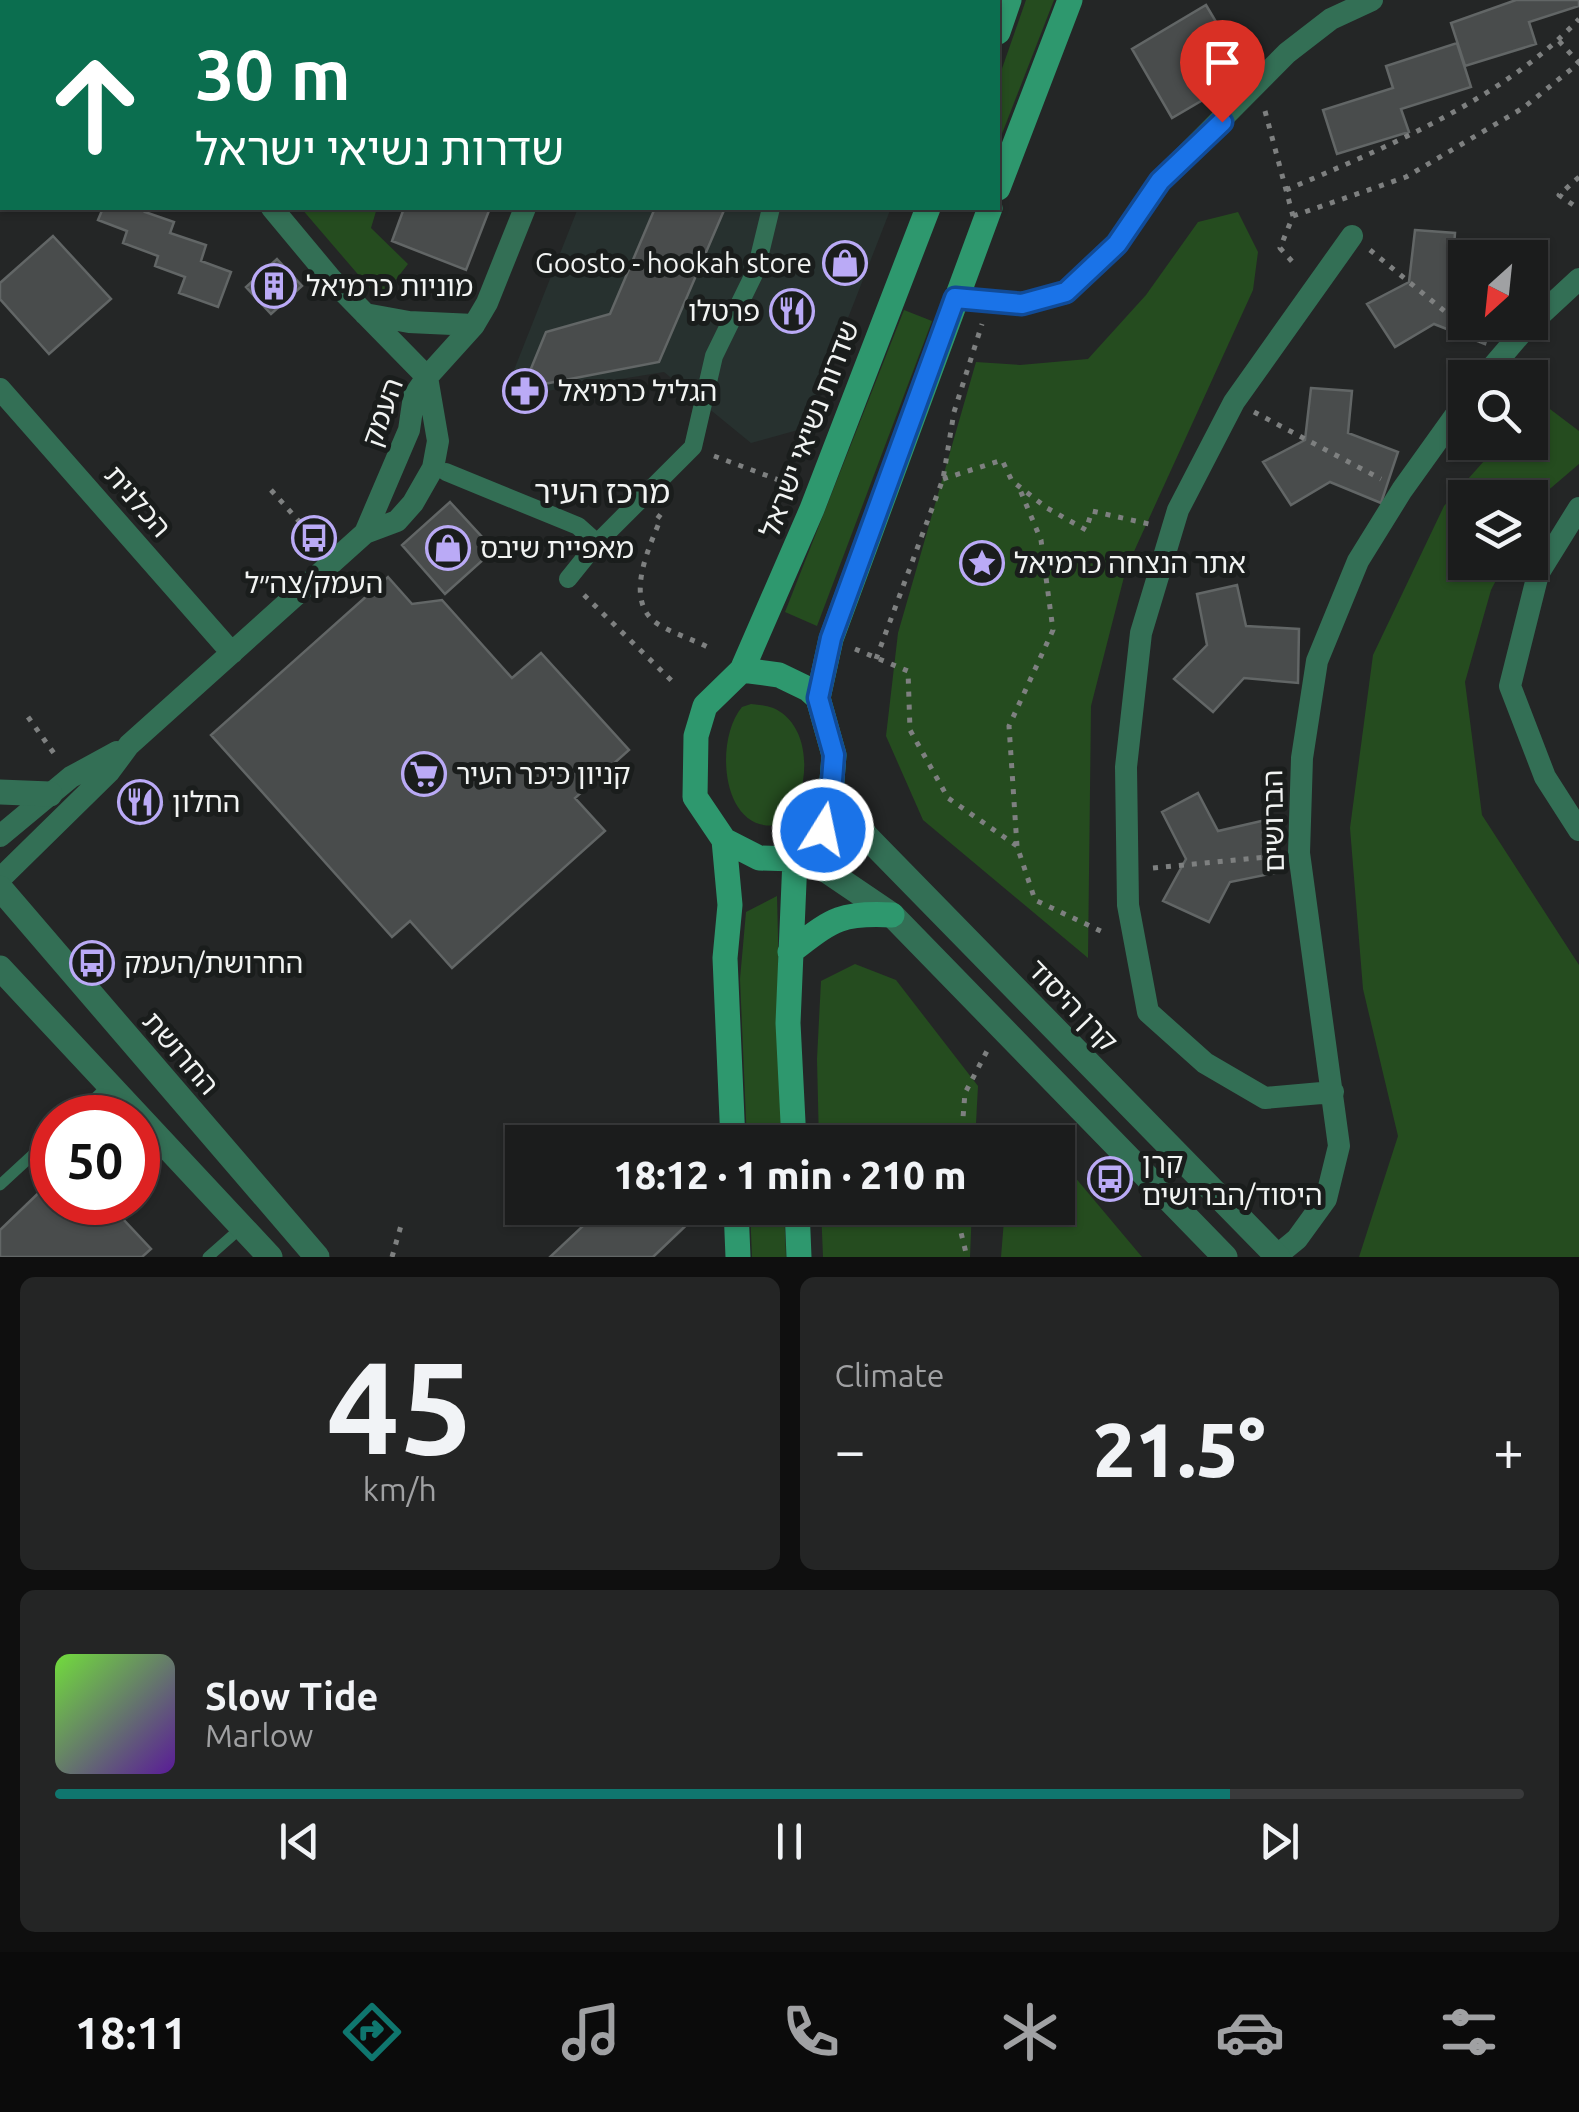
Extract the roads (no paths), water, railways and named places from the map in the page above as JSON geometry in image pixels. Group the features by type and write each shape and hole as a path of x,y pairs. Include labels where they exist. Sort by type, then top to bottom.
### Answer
{"main road":[{"path":"1000,26 1009,0"},
{"path":"1000,183 1070,0"},
{"name":"שדרות נשיאי ישראל","path":"742,670 812,508 927,210"},
{"path":"793,1125 788,1023 790,952 800,858 823,830 834,755 818,698 831,638 989,210"},
{"path":"732,1125 725,958 730,905 724,840 695,797 696,736 705,706 742,670 779,675 818,698"},
{"path":"724,840 759,858 800,858"},
{"path":"790,952 830,922 855,913 892,915"},
{"path":"737,1225 738,1257"},
{"path":"797,1225 799,1257"}],"street":[{"path":"955,298 1022,304 1066,292 1117,244 1160,181 1287,52 1333,9 1372,0"},
{"path":"274,210 365,314 426,376 474,325 487,303 524,210"},
{"path":"568,579 597,543 692,447 714,356 756,270 771,210"},
{"path":"1334,1092 1265,1098 1205,1064 1148,1012 1128,906 1126,768 1141,632 1178,510 1234,402 1352,236"},
{"path":"1498,360 1524,330 1579,279"},
{"path":"365,314 409,322 474,325"},
{"name":"העמק","path":"365,533 410,430 414,396 426,376"},
{"name":"העמק","path":"0,879 109,772 129,745 365,533 397,521 413,503 433,468 438,441 426,376"},
{"name":"הכלנית","path":"0,389 232,653"},
{"name":"הברושים","path":"1277,1256 1297,1239 1326,1199 1339,1146 1299,853 1302,758 1317,662 1358,560 1448,426"},
{"path":"446,472 578,526 597,543"},
{"path":"1579,508 1538,574 1510,686 1545,778 1579,830"},
{"name":"העמק","path":"0,836 71,777 129,745"},
{"name":"קרן היסוד","path":"831,789 866,836 1277,1256"},
{"path":"0,792 50,794"},
{"path":"800,858 892,915 1226,1257"},
{"name":"החרושת","path":"0,888 317,1257"},
{"path":"0,968 270,1257"}],"lane":[{"path":"98,1095 109,1084"},
{"path":"0,1186 30,1158"},
{"path":"208,1257 243,1226"}],"place":[{"name":"Goosto - hookah store","path":"845,263"},
{"name":"מוניות כרמיאל","path":"274,286"},
{"name":"פרטלו","path":"792,311"},
{"name":"הגליל כרמיאל","path":"525,391"},
{"name":"העמק/צה״ל","path":"314,538"},
{"name":"מאפיית שיבס","path":"448,548"},
{"name":"אתר הנצחה כרמיאל","path":"982,563"},
{"name":"קניון כיכר העיר","path":"424,774"},
{"name":"החלון","path":"140,802"},
{"name":"החרושת/העמק","path":"92,963"},
{"name":"קרן היסוד/הברושים","path":"1110,1179"}],"district":[{"name":"מרכז העיר","path":"602,492"}]}
